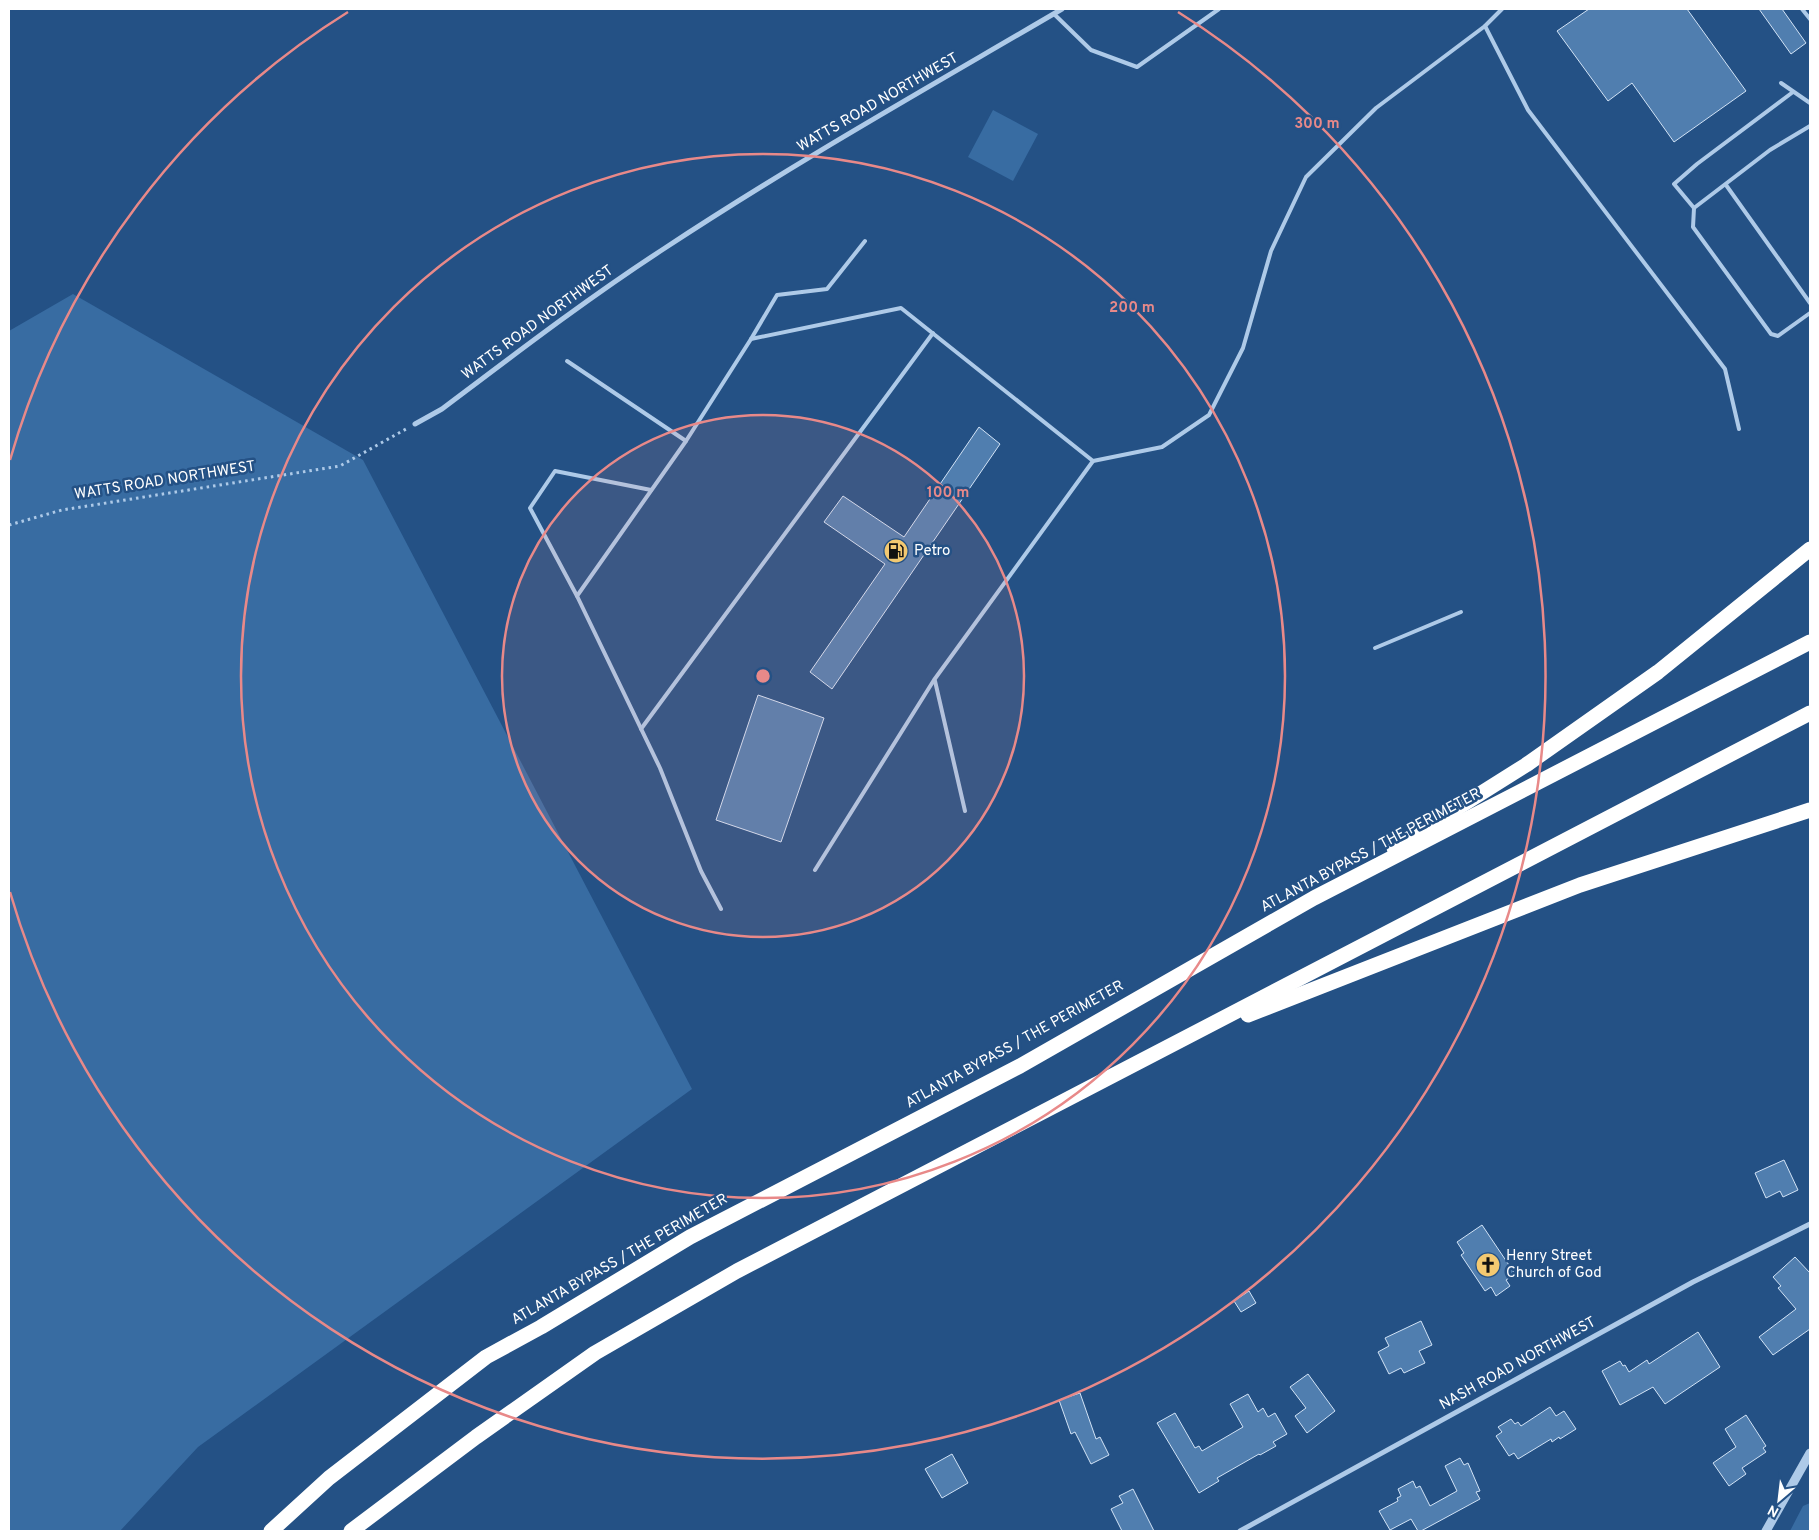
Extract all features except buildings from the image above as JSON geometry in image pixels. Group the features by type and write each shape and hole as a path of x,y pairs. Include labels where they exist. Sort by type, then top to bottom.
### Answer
{"highway":[{"path":"1314,898 1526,765 1604,711 1658,672 1810,548"},
{"name":"ATLANTA BYPASS / THE PERIMETER","path":"271,1531 329,1478 486,1357 541,1328 690,1237 1020,1066 1314,898 1810,642"},
{"path":"351,1531 476,1437 595,1353 737,1271 1810,713"},
{"path":"1174,1044 1580,885 1810,810"}],"street":[{"name":"WATTS ROAD NORTHWEST","path":"415,424 442,409 598,293 664,248 784,173 1062,9"},
{"name":"NASH ROAD NORTHWEST","path":"1240,1531 1693,1282 1810,1224"},
{"path":"1766,1531 1810,1453"}],"lane":[{"path":"1054,14 1090,50 1137,67 1219,9"},
{"path":"815,870 934,680 1092,461 1162,447 1209,415 1244,348 1271,251 1306,176 1376,108 1485,26 1502,9"},
{"path":"1802,9 1810,20"},
{"path":"1485,26 1528,110 1725,369 1739,429"},
{"path":"1781,83 1810,103"},
{"path":"1794,92 1697,164 1674,184 1694,208 1693,227 1771,334 1778,336 1810,313"},
{"path":"1694,208 1770,150 1810,126"},
{"path":"1726,185 1810,303"},
{"path":"577,596 686,441 777,295 827,289 865,241"},
{"path":"751,339 901,308 1092,461"},
{"path":"641,729 933,333"},
{"path":"567,361 686,441"},
{"path":"651,490 555,471 530,508 577,596 660,768 701,871 721,908"},
{"path":"1375,648 1461,612"},
{"path":"934,680 965,811"}],"path":[{"name":"WATTS ROAD NORTHWEST","path":"9,525 62,510 340,466 415,424"}],"shaded area":[{"path":"993,110 1038,134 1013,181 968,157"},
{"path":"73,294 363,460 692,1089 198,1447 120,1531 9,1531 9,331"},
{"path":"1810,1503 1810,1531 1790,1531 1803,1506"}],"place":[{"name":"Petro","path":"896,551"},
{"name":"Henry Street Church of God","path":"1488,1265"}]}
